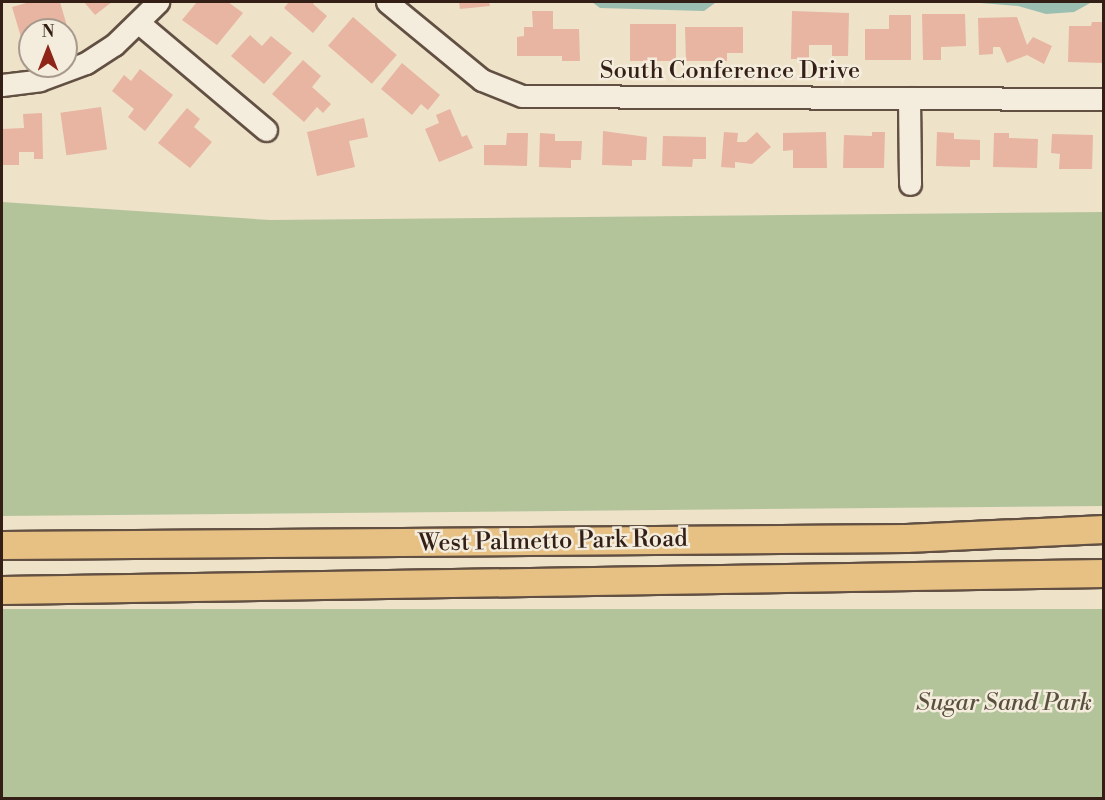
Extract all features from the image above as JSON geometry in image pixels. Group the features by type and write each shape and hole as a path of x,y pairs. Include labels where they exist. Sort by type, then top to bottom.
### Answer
{"main road":[{"name":"West Palmetto Park Road","path":"2,545 906,538 1104,529"},
{"path":"622,541 622,580"},
{"name":"West Palmetto Park Road","path":"2,590 1104,573"}],"street":[{"path":"2,86 40,80 71,70 114,45 158,2"},
{"name":"South Conference Drive","path":"387,2 482,80 522,96 1104,99"},
{"path":"139,23 266,130"},
{"path":"909,98 910,184"}],"green space":[{"path":"2,202 270,220 1103,212 1103,506 2,516"},
{"name":"Sugar Sand Park","path":"2,609 1103,609 1103,798 2,798"}],"shaded area":[{"path":"592,2 740,2 715,3 704,11 600,8"},
{"path":"968,2 1092,2 1074,12 1046,14 1018,6"}],"building":[{"path":"30,2 60,2 65,18 18,18 18,27 12,7"},
{"path":"84,2 112,2 95,15"},
{"path":"197,2 228,2 243,13 217,45 182,20"},
{"path":"289,2 315,2 313,4 327,16 313,33 284,8"},
{"path":"459,2 489,2 490,6 460,9"},
{"path":"532,11 553,11 553,29 579,29 580,61 562,61 562,56 517,56 517,37 524,36 524,27 533,27"},
{"path":"792,11 849,13 848,56 832,56 832,45 809,45 809,59 791,59"},
{"path":"922,14 965,14 966,46 941,47 941,60 923,60"},
{"path":"889,15 911,15 911,60 865,60 865,29 889,29"},
{"path":"353,17 397,55 372,84 328,46"},
{"path":"1017,17 1027,45 1033,37 1052,46 1044,64 1027,55 1007,63 1000,47 993,47 993,54 979,55 978,18"},
{"path":"1092,22 1104,22 1104,63 1068,62 1069,26 1091,26"},
{"path":"630,24 676,24 676,61 630,61"},
{"path":"685,27 743,27 743,53 727,53 727,61 686,61"},
{"path":"250,35 262,46 271,36 292,53 264,84 231,56"},
{"path":"303,60 321,76 312,87 331,104 323,113 317,107 304,122 272,94"},
{"path":"402,63 440,95 428,110 421,104 412,115 381,89"},
{"path":"140,69 173,95 145,131 128,117 134,109 112,91 124,75 131,81"},
{"path":"101,107 107,150 66,155 60,113"},
{"path":"187,108 200,119 194,127 212,142 190,168 158,143"},
{"path":"450,109 462,137 467,135 473,148 439,162 425,129 439,123 436,115"},
{"path":"42,113 43,159 34,159 34,152 19,152 19,165 2,165 2,129 24,128 23,114"},
{"path":"364,118 368,137 349,141 355,167 317,176 307,132"},
{"path":"603,131 647,137 646,160 632,160 632,166 602,165"},
{"path":"724,132 738,133 737,142 746,142 757,132 771,147 752,164 735,162 735,168 721,167"},
{"path":"826,132 827,168 793,168 793,150 783,151 783,133"},
{"path":"872,132 885,132 884,168 843,168 844,135 872,136"},
{"path":"937,132 954,133 954,139 980,140 980,160 970,160 970,167 936,166"},
{"path":"507,133 528,133 527,166 484,165 484,145 506,145"},
{"path":"540,133 555,134 555,141 582,141 581,160 571,160 571,168 539,167"},
{"path":"994,133 1009,133 1009,138 1038,139 1037,168 993,167"},
{"path":"1052,134 1093,135 1092,169 1059,169 1060,154 1051,153"},
{"path":"663,136 706,137 706,159 693,159 692,167 662,166"}]}
